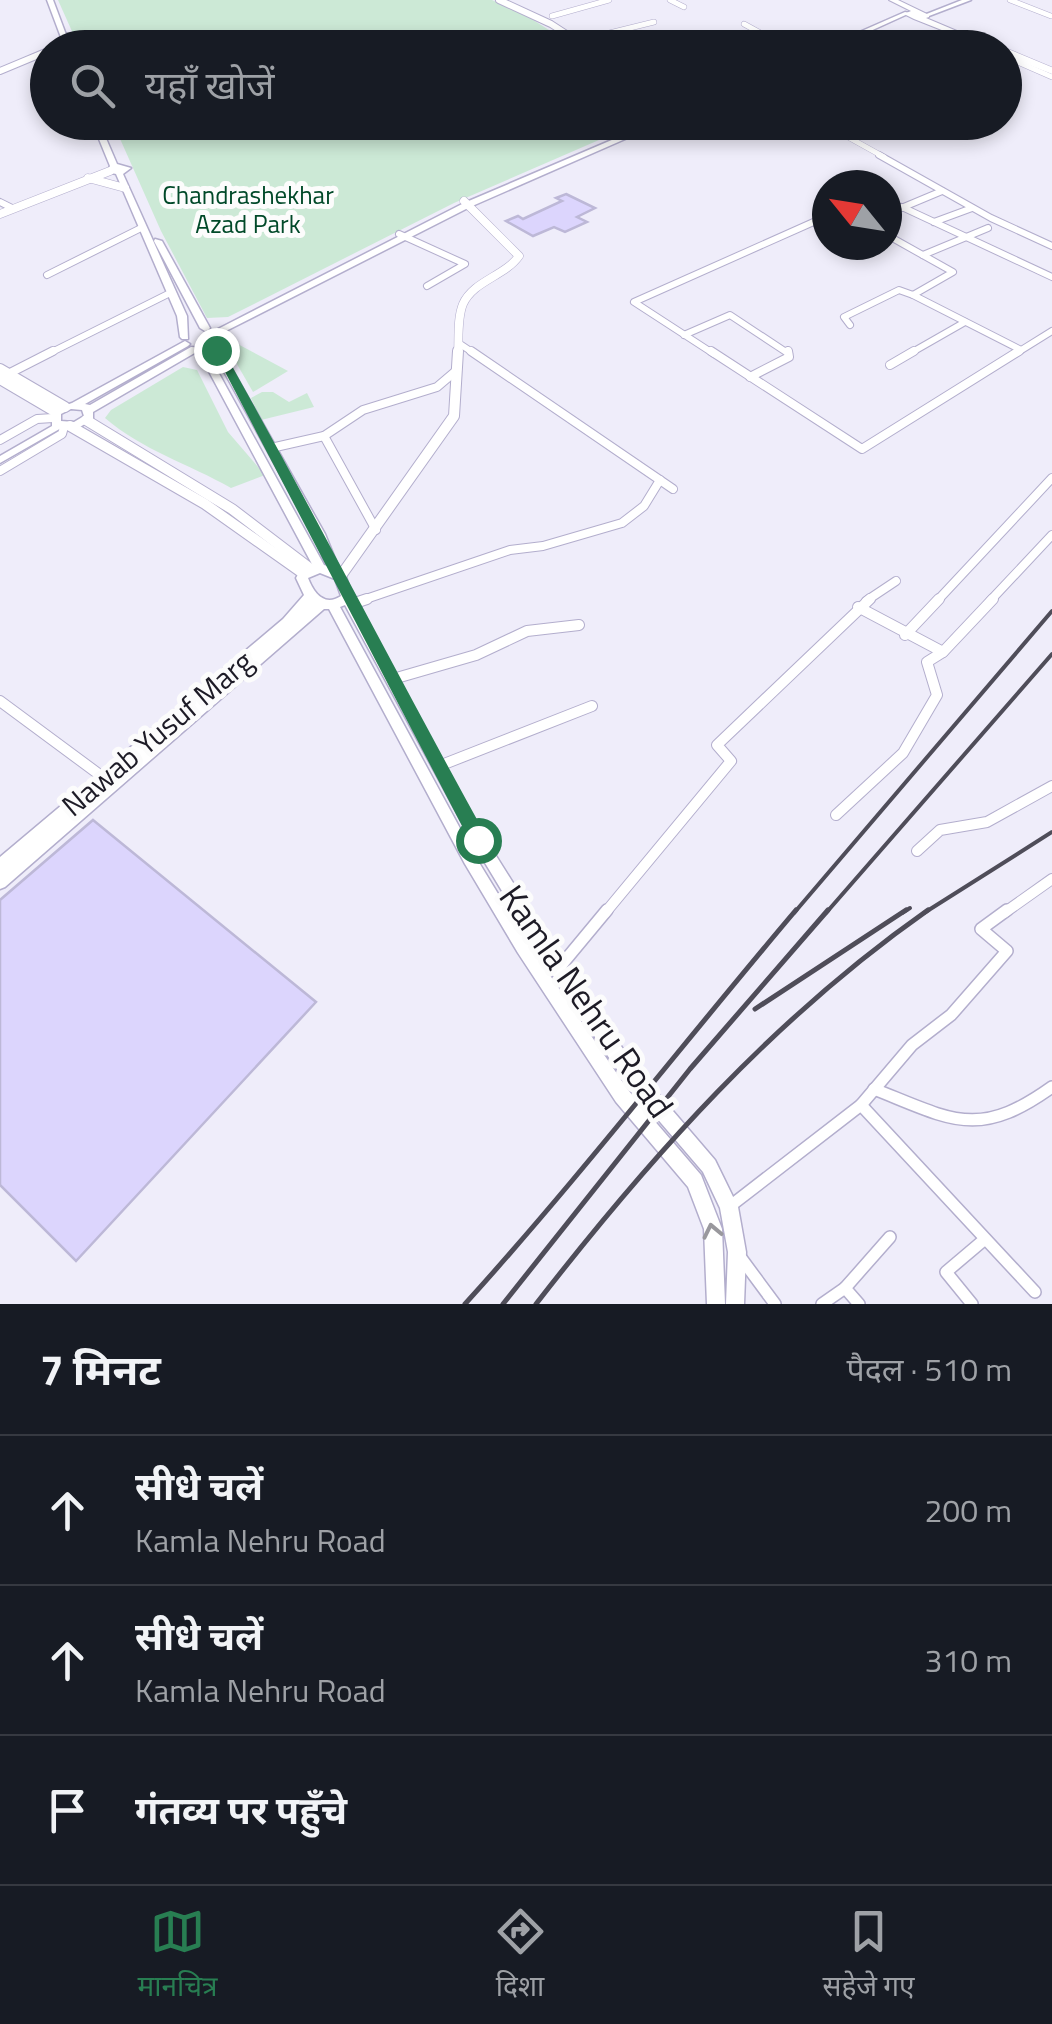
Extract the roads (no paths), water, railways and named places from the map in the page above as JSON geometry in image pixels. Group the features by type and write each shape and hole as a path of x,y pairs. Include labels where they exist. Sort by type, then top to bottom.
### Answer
{"main road":[{"path":"47,0 60,30"},
{"path":"47,0 51,30"},
{"path":"884,0 953,30"},
{"path":"892,0 917,15"},
{"path":"876,30 960,0"},
{"path":"880,30 968,0"},
{"path":"1022,60 1052,73"},
{"path":"0,452 196,345 223,337 211,329 103,140"},
{"path":"108,140 117,170 196,345 312,570 338,576"},
{"path":"0,460 62,418 87,415 196,345 211,329 603,140"},
{"path":"466,203 618,140"},
{"path":"0,882 333,602 338,576 319,534 271,448 196,345"},
{"path":"62,418 87,415"},
{"path":"312,570 302,578 333,602"},
{"name":"Kamla Nehru Road","path":"333,602 393,680 440,766 492,880 631,1076 709,1166 729,1207 737,1252 736,1304"},
{"name":"Kamla Nehru Road","path":"333,602 492,880 622,1096 694,1181 713,1229 716,1304"},
{"name":"Nawab Yusuf Marg","path":"0,866 287,622 333,602"}],"street":[{"path":"499,0 560,30"},
{"path":"552,16 609,0"},
{"path":"670,0 684,8"},
{"path":"1010,0 1052,16"},
{"path":"622,30 654,22"},
{"path":"744,24 755,30"},
{"path":"0,69 30,58"},
{"path":"852,140 972,208 1052,246"},
{"path":"88,178 108,153"},
{"path":"0,214 117,170"},
{"path":"88,178 125,188"},
{"path":"902,208 942,192"},
{"path":"0,202 12,208"},
{"path":"338,576 376,530 454,416 461,307 468,292 504,273 519,256 466,203"},
{"path":"902,208 1052,277"},
{"path":"934,222 972,208"},
{"path":"812,223 634,302 862,448 1052,331"},
{"path":"47,275 144,227"},
{"path":"923,255 988,228"},
{"path":"402,235 465,264 427,286"},
{"path":"902,243 953,272 912,295"},
{"path":"850,325 844,317 899,290 1021,350"},
{"path":"172,292 3,374 62,418 312,570"},
{"path":"684,334 730,316 789,352 789,358 750,377"},
{"path":"890,365 965,322"},
{"path":"460,344 673,488"},
{"path":"271,448 324,436 344,419 364,410 424,395 449,380 459,366"},
{"path":"87,415 232,509 312,570"},
{"path":"0,440 37,419 62,418"},
{"path":"0,470 62,434 62,418"},
{"path":"324,436 376,530"},
{"path":"905,635 1052,478"},
{"path":"333,602 510,550 543,546 622,523 644,506 660,480"},
{"path":"836,815 912,740 938,695 927,662 943,652 1052,534"},
{"path":"558,969 730,761 717,744 858,607 896,581"},
{"path":"858,607 943,652"},
{"path":"393,680 476,655 527,631 578,624"},
{"path":"0,701 104,778"},
{"path":"440,766 592,706"},
{"path":"918,850 940,830 960,830 970,824 985,826 1052,786"},
{"path":"729,1207 861,1105 912,1046 951,1015 1007,951 982,929 1052,879"},
{"path":"874,1089 951,1119 994,1123 1052,1087"},
{"path":"861,1105 1035,1292"},
{"path":"822,1304 846,1288 890,1237"},
{"path":"972,1304 946,1272 986,1238"},
{"path":"737,1252 775,1304"},
{"path":"846,1288 858,1304"}],"railway":[{"path":"794,913 1052,611"},
{"path":"826,913 1052,654"},
{"path":"924,913 1052,832"},
{"path":"902,913 910,908"},
{"path":"465,1304 796,910"},
{"path":"503,1304 690,1069 828,910"},
{"path":"755,1009 906,910"},
{"path":"924,913 928,910"},
{"path":"536,1304 624,1195 717,1092 818,996 924,913"}],"park label":[{"name":"Chandrashekhar Azad Park","path":"248,210"}]}
